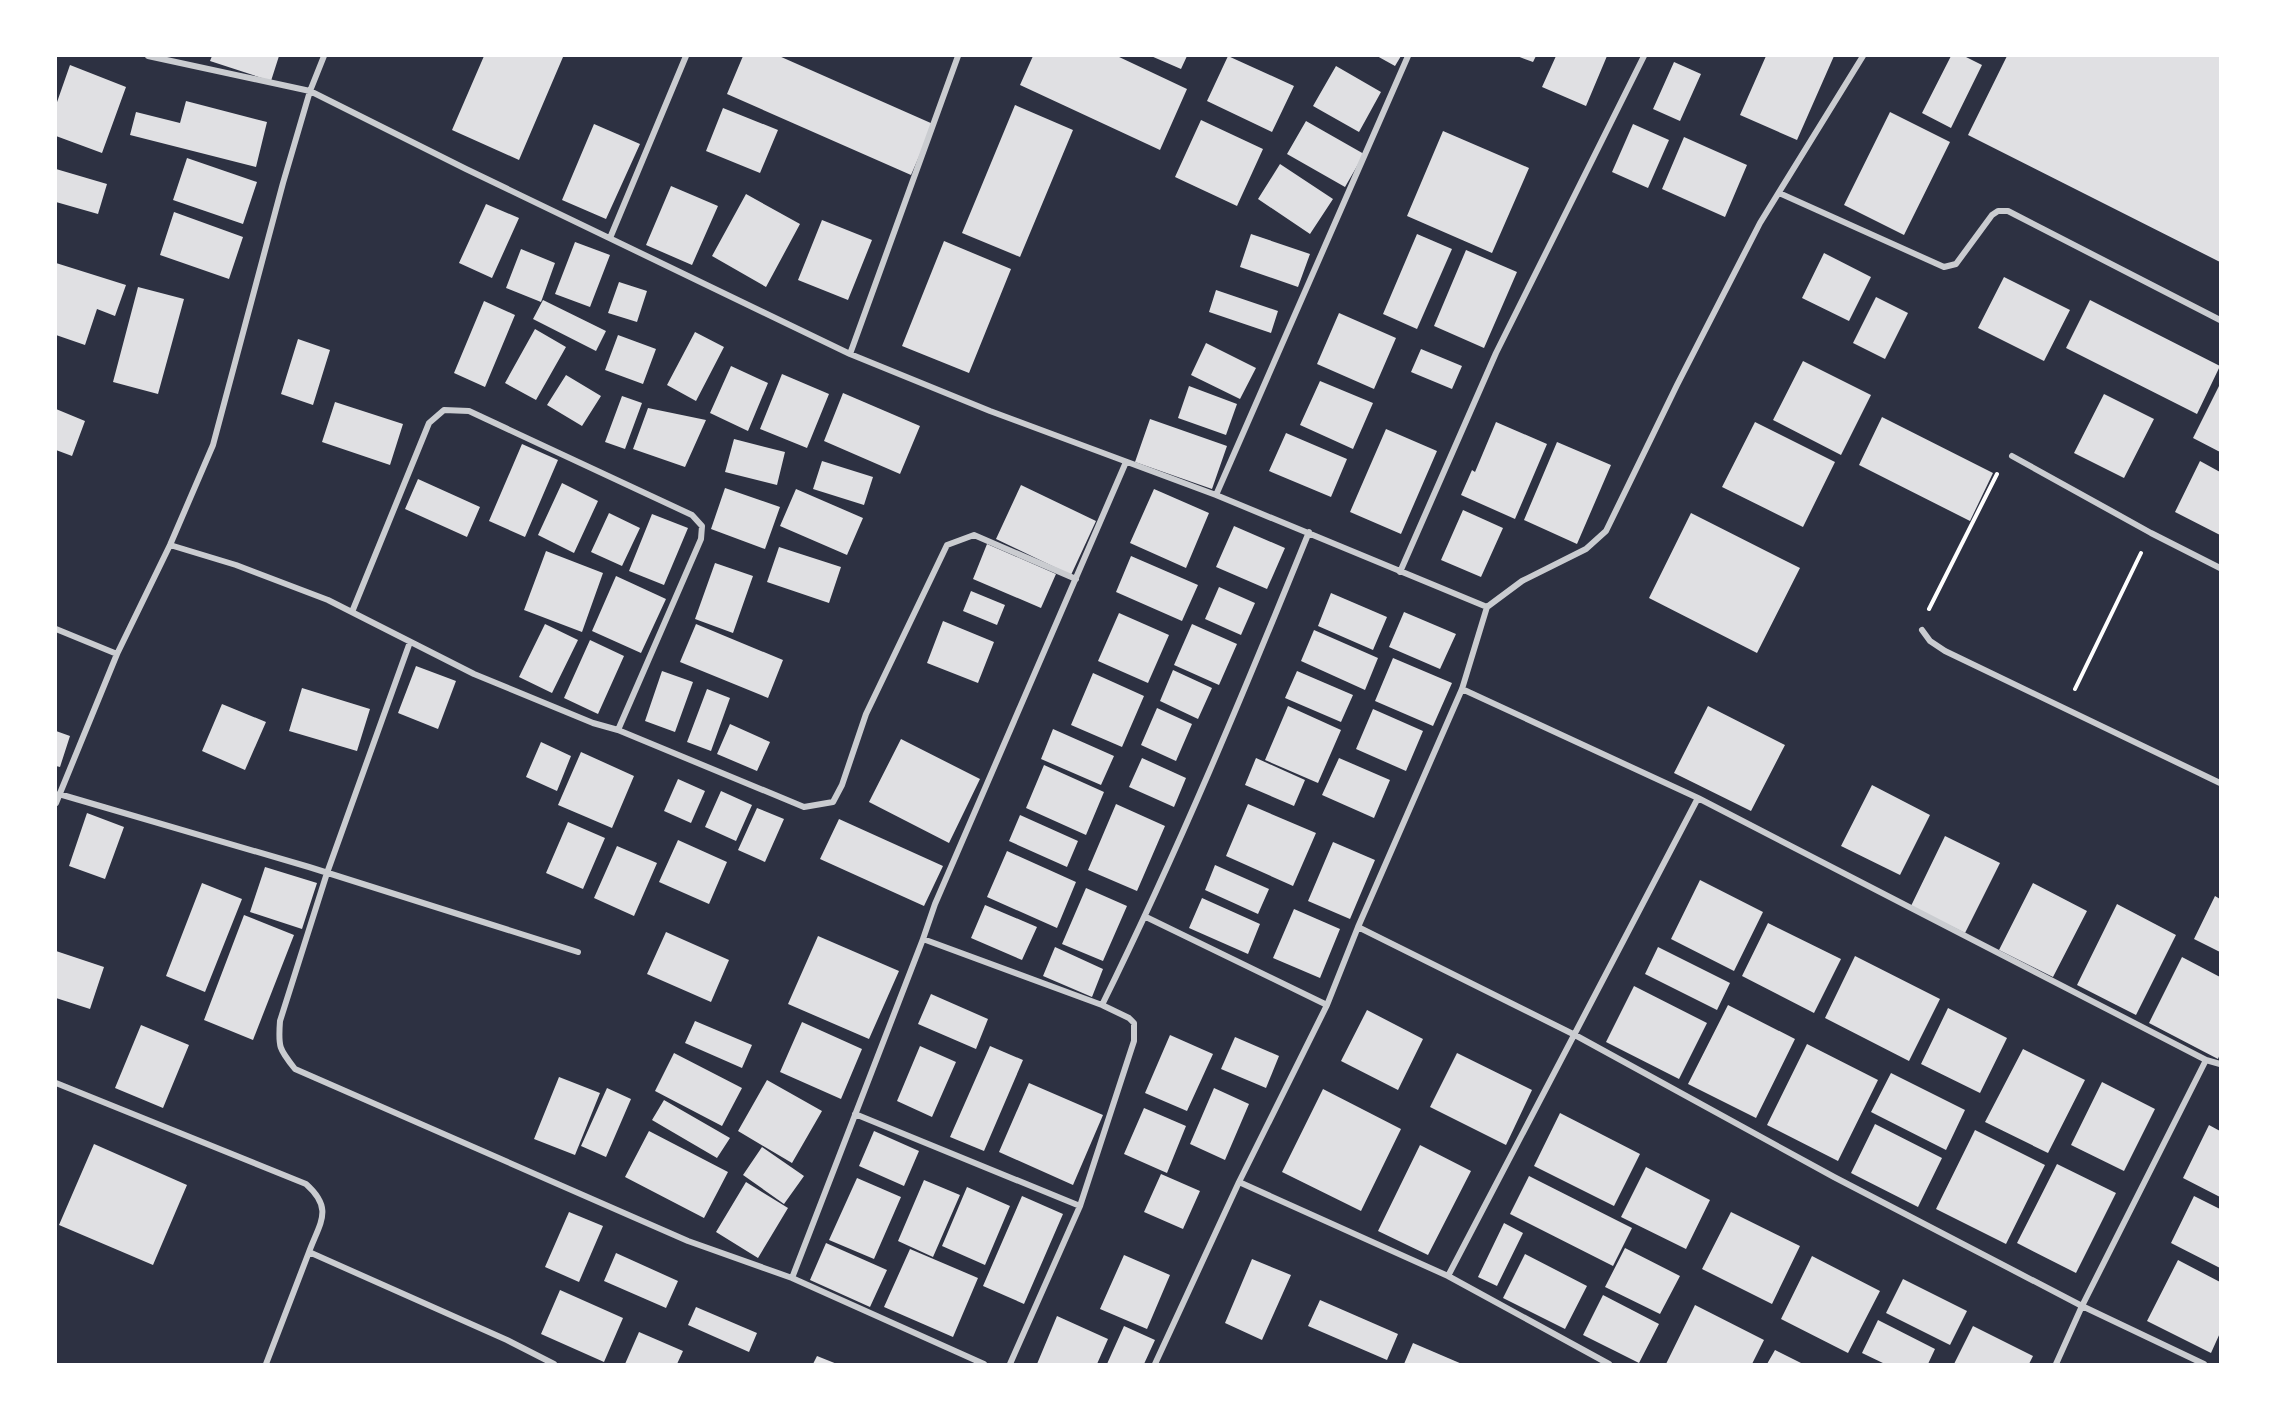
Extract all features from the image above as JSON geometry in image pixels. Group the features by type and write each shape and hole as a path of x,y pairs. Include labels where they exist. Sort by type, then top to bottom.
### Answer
{"street":[{"path":"148,56 310,91 850,354 990,411 1216,495 1487,607"},
{"path":"56,803 117,654 170,545 213,445 310,91 324,56"},
{"path":"610,238 686,56"},
{"path":"850,354 958,56"},
{"path":"1216,495 1408,56"},
{"path":"1400,572 1497,353 1644,56"},
{"path":"1155,1365 1239,1182 1327,1005 1358,927 1462,689 1487,607 1522,581 1586,549 1606,531 1725,291 1779,193 1863,56"},
{"path":"1779,193 1944,267 1956,264 1992,215 1998,211 2008,211 2220,320"},
{"path":"352,612 429,423 444,410 469,411 692,515 702,526 701,539 618,730"},
{"path":"2012,456 2151,533 2220,568"},
{"path":"792,1278 935,904 1126,462"},
{"path":"1102,1005 1146,917 1225,736 1309,532"},
{"path":"170,545 236,565 352,612 474,674 593,723 618,730 804,807 834,802 866,714 947,545 974,536 1076,579"},
{"path":"56,629 117,654"},
{"path":"1922,630 1930,641 1945,651 2220,783"},
{"path":"410,642 327,873 280,1021 281,1052 295,1069 688,1241 792,1278 984,1365"},
{"path":"1462,689 1698,798 2206,1060 2220,1064"},
{"path":"59,794 327,873 578,952"},
{"path":"1448,1276 1698,798"},
{"path":"1146,917 1327,1005"},
{"path":"1358,927 1575,1035 1834,1178 2082,1306 2204,1365"},
{"path":"923,939 1102,1005 1130,1018 1134,1023 1134,1041 1080,1206 1010,1365"},
{"path":"2056,1365 2082,1306 2206,1060"},
{"path":"56,1083 306,1184 322,1201 323,1214 266,1365"},
{"path":"855,1114 1080,1206"},
{"path":"1239,1182 1448,1276 1609,1365"},
{"path":"309,1252 507,1340 554,1365"}],"path":[{"path":"1922,630 1923,620 2005,459 2012,456"},
{"path":"2065,708 2151,533"}],"building":[{"path":"212,56 279,56 271,81 210,61"},
{"path":"484,56 563,57 519,160 452,130"},
{"path":"743,56 779,56 933,124 911,175 727,94"},
{"path":"1033,56 1117,56 1187,89 1160,150 1020,85"},
{"path":"1151,56 1187,56 1181,69"},
{"path":"1228,56 1294,86 1272,132 1207,101"},
{"path":"1377,56 1401,56 1395,66"},
{"path":"1517,56 1536,56 1533,62"},
{"path":"1556,56 1607,56 1586,106 1542,87"},
{"path":"1766,56 1834,56 1797,140 1740,115"},
{"path":"1951,56 1964,56 1982,65 1951,128 1922,113"},
{"path":"2007,56 2220,56 2220,262 1968,135"},
{"path":"1674,62 1701,74 1680,121 1653,109"},
{"path":"70,65 126,87 102,153 56,136 56,105"},
{"path":"1336,66 1381,92 1359,132 1313,106"},
{"path":"186,101 267,122 256,167 130,135 136,112 180,123"},
{"path":"1015,105 1073,130 1020,257 962,233"},
{"path":"723,108 778,130 760,173 706,151"},
{"path":"1890,112 1950,142 1904,235 1844,205"},
{"path":"1201,120 1263,149 1237,206 1175,177"},
{"path":"1306,121 1364,154 1345,187 1287,154"},
{"path":"594,124 640,144 606,219 562,200"},
{"path":"1633,124 1669,140 1648,188 1612,172"},
{"path":"1443,131 1529,168 1492,253 1407,216"},
{"path":"1684,137 1747,165 1725,217 1662,189"},
{"path":"187,158 257,182 243,224 173,200"},
{"path":"1280,164 1333,199 1310,234 1258,199"},
{"path":"56,169 107,184 98,214 56,202"},
{"path":"671,186 718,206 692,265 646,245"},
{"path":"746,194 800,224 766,287 712,256"},
{"path":"486,204 519,218 492,278 459,263"},
{"path":"174,212 243,237 229,279 160,255"},
{"path":"822,220 872,240 848,300 798,280"},
{"path":"1251,234 1310,254 1298,287 1240,267"},
{"path":"1417,234 1452,249 1417,329 1383,314"},
{"path":"944,241 1011,269 969,373 902,346"},
{"path":"575,242 610,255 590,307 555,294"},
{"path":"521,249 555,263 541,302 506,288"},
{"path":"1466,250 1517,272 1484,348 1434,326"},
{"path":"1824,253 1871,277 1849,321 1802,298"},
{"path":"56,263 126,285 115,316 97,309 85,345 56,335"},
{"path":"2004,277 2070,310 2044,361 1978,328"},
{"path":"619,282 647,291 637,322 608,313"},
{"path":"138,287 184,299 158,394 113,382"},
{"path":"1216,290 1278,311 1271,333 1209,312"},
{"path":"1876,297 1908,313 1885,359 1853,343"},
{"path":"543,300 606,331 596,351 533,319"},
{"path":"2090,300 2220,366 2197,414 2066,348"},
{"path":"484,301 515,315 485,387 454,373"},
{"path":"1339,313 1396,338 1374,389 1317,364"},
{"path":"535,329 566,347 536,400 505,383"},
{"path":"695,332 724,347 696,401 667,385"},
{"path":"618,335 656,349 643,384 605,370"},
{"path":"298,339 330,350 313,405 281,394"},
{"path":"1206,343 1256,368 1240,399 1191,375"},
{"path":"1421,349 1462,366 1452,389 1411,372"},
{"path":"1803,361 1871,395 1841,455 1773,420"},
{"path":"731,366 768,383 748,431 710,413"},
{"path":"782,374 829,394 807,448 760,429"},
{"path":"566,375 601,396 582,426 547,405"},
{"path":"1320,381 1373,403 1353,449 1300,425"},
{"path":"2220,384 2220,452 2193,438"},
{"path":"1189,386 1237,404 1226,435 1178,418"},
{"path":"843,393 920,426 900,474 824,441"},
{"path":"2104,394 2154,419 2124,478 2074,453"},
{"path":"622,396 642,403 625,449 605,442"},
{"path":"335,402 403,424 390,465 322,442"},
{"path":"648,408 706,420 685,467 633,449"},
{"path":"56,409 85,421 72,456 56,450"},
{"path":"1882,417 1993,473 1970,521 1859,465"},
{"path":"1150,419 1227,446 1212,489 1135,462"},
{"path":"1496,422 1547,444 1515,519 1461,495 1472,470 1475,472"},
{"path":"1755,422 1835,462 1803,527 1722,487"},
{"path":"1386,429 1437,451 1401,534 1350,512"},
{"path":"1286,433 1347,459 1331,497 1269,471"},
{"path":"734,439 785,452 777,485 725,472"},
{"path":"1557,442 1611,465 1577,544 1524,520"},
{"path":"522,444 558,460 525,537 489,521"},
{"path":"822,461 873,477 864,505 813,489"},
{"path":"2200,461 2220,472 2220,535 2175,512"},
{"path":"418,479 480,507 467,537 405,509"},
{"path":"562,483 598,501 574,553 538,535"},
{"path":"1021,485 1096,521 1071,575 996,539"},
{"path":"725,488 780,507 765,549 711,529"},
{"path":"796,489 863,518 847,555 780,526"},
{"path":"1154,489 1209,513 1186,568 1130,543"},
{"path":"1463,510 1503,528 1481,577 1441,560"},
{"path":"609,513 640,528 622,566 591,552"},
{"path":"1691,513 1800,568 1757,653 1649,598"},
{"path":"652,514 688,528 664,585 629,571"},
{"path":"1234,526 1285,548 1267,589 1216,567"},
{"path":"987,544 1056,574 1041,608 973,579"},
{"path":"779,547 841,567 829,603 767,582"},
{"path":"546,551 603,573 582,632 524,610"},
{"path":"1131,556 1198,585 1182,621 1116,592"},
{"path":"715,563 753,576 733,633 695,619"},
{"path":"616,576 666,599 641,653 592,631"},
{"path":"1219,587 1255,603 1241,635 1205,619"},
{"path":"971,591 1005,605 997,625 963,611"},
{"path":"1331,593 1387,617 1373,650 1318,626"},
{"path":"1404,612 1456,634 1440,669 1389,647"},
{"path":"1119,613 1169,635 1148,683 1098,661"},
{"path":"943,621 994,642 978,683 927,663"},
{"path":"545,624 578,640 552,693 519,677"},
{"path":"696,624 783,660 768,698 680,662"},
{"path":"1192,624 1237,644 1219,685 1174,665"},
{"path":"1314,630 1378,658 1365,690 1301,661"},
{"path":"590,640 624,656 598,714 564,698"},
{"path":"1393,658 1452,683 1433,726 1375,701"},
{"path":"416,666 456,681 438,729 398,713"},
{"path":"1173,670 1212,688 1198,719 1160,701"},
{"path":"662,671 693,682 675,732 645,721"},
{"path":"1297,671 1353,695 1341,722 1285,698"},
{"path":"1093,673 1144,696 1122,747 1071,725"},
{"path":"302,688 370,709 357,751 289,731"},
{"path":"707,689 730,698 711,751 687,742"},
{"path":"222,704 266,722 245,770 202,751"},
{"path":"1288,706 1341,730 1318,783 1265,760"},
{"path":"1708,706 1785,745 1751,811 1674,773"},
{"path":"1157,708 1192,724 1176,761 1141,745"},
{"path":"1373,709 1423,731 1406,771 1356,749"},
{"path":"730,724 770,742 757,771 717,754"},
{"path":"1053,729 1114,756 1101,785 1041,759"},
{"path":"56,731 70,736 60,767 56,766"},
{"path":"901,739 980,779 949,843 869,802"},
{"path":"541,742 571,756 557,791 526,777"},
{"path":"581,752 634,776 612,828 558,805"},
{"path":"1142,758 1186,778 1174,807 1129,787"},
{"path":"1256,758 1305,780 1294,806 1245,785"},
{"path":"1339,758 1390,780 1374,818 1322,795"},
{"path":"1044,765 1104,792 1086,835 1026,808"},
{"path":"678,779 705,791 691,823 664,811"},
{"path":"1872,785 1930,815 1900,875 1841,846"},
{"path":"721,791 752,805 736,841 705,827"},
{"path":"1116,804 1165,826 1137,891 1088,870"},
{"path":"1248,804 1316,833 1293,886 1226,856"},
{"path":"757,808 784,819 765,862 738,850"},
{"path":"87,813 124,827 105,879 69,866"},
{"path":"1020,815 1078,841 1067,867 1009,841"},
{"path":"839,819 943,866 924,906 820,859"},
{"path":"568,822 605,838 583,889 546,873"},
{"path":"1945,836 2000,863 1965,933 1911,906"},
{"path":"678,840 727,862 709,904 659,882"},
{"path":"1333,842 1375,860 1350,919 1308,901"},
{"path":"617,846 657,863 634,916 594,898"},
{"path":"1007,851 1076,882 1057,928 987,897"},
{"path":"1215,865 1269,889 1258,914 1205,890"},
{"path":"265,867 317,883 302,929 250,912"},
{"path":"1700,880 1763,912 1734,971 1671,939"},
{"path":"202,883 242,899 205,992 166,976"},
{"path":"2033,883 2087,911 2053,977 1999,950"},
{"path":"1086,888 1127,906 1103,961 1062,944"},
{"path":"2215,896 2220,899 2220,952 2194,939"},
{"path":"1202,898 1260,924 1248,954 1189,928"},
{"path":"2117,904 2176,935 2136,1015 2077,985"},
{"path":"985,905 1037,927 1022,960 971,938"},
{"path":"1294,909 1340,929 1320,978 1273,958"},
{"path":"244,915 294,935 253,1040 204,1020"},
{"path":"1768,923 1841,959 1814,1013 1742,976"},
{"path":"666,932 729,960 711,1002 647,974"},
{"path":"818,936 899,971 869,1039 788,1004"},
{"path":"1055,947 1103,969 1092,997 1043,976"},
{"path":"1658,947 1730,983 1717,1010 1645,974"},
{"path":"56,951 104,967 90,1009 56,998"},
{"path":"1855,956 1940,999 1909,1061 1825,1018"},
{"path":"2182,957 2220,977 2220,1054 2218,1059 2149,1023"},
{"path":"1634,986 1707,1023 1679,1079 1606,1042"},
{"path":"931,994 988,1019 976,1049 918,1024"},
{"path":"1728,1005 1795,1039 1756,1118 1688,1084"},
{"path":"1948,1008 2007,1038 1980,1093 1921,1064"},
{"path":"1367,1010 1423,1039 1398,1090 1341,1061"},
{"path":"695,1021 752,1045 742,1068 685,1043"},
{"path":"802,1022 862,1049 841,1099 780,1072"},
{"path":"141,1025 189,1045 163,1108 115,1088"},
{"path":"1170,1035 1213,1054 1187,1111 1145,1093"},
{"path":"1235,1037 1279,1056 1266,1088 1221,1069"},
{"path":"1807,1044 1878,1080 1838,1161 1767,1125"},
{"path":"920,1046 956,1062 932,1117 897,1101"},
{"path":"990,1046 1023,1060 984,1151 950,1137"},
{"path":"2023,1049 2085,1080 2048,1153 1985,1122"},
{"path":"674,1053 742,1088 722,1126 655,1091"},
{"path":"1457,1053 1532,1090 1506,1145 1430,1107"},
{"path":"1891,1073 1965,1110 1946,1150 1871,1112"},
{"path":"559,1077 600,1093 575,1155 534,1139"},
{"path":"767,1080 822,1111 792,1163 738,1131"},
{"path":"2102,1082 2155,1109 2124,1171 2071,1145"},
{"path":"1029,1083 1103,1115 1073,1185 999,1152"},
{"path":"607,1088 631,1099 606,1157 581,1146"},
{"path":"1214,1088 1249,1104 1225,1160 1190,1144"},
{"path":"1323,1089 1401,1129 1361,1211 1282,1172"},
{"path":"664,1100 730,1138 717,1158 652,1120"},
{"path":"1144,1108 1186,1126 1167,1173 1124,1154"},
{"path":"1560,1113 1640,1154 1614,1206 1534,1166"},
{"path":"1875,1124 1942,1158 1918,1207 1851,1173"},
{"path":"2209,1125 2220,1131 2220,1197 2183,1178"},
{"path":"1975,1130 2045,1165 2006,1244 1936,1209"},
{"path":"649,1131 728,1172 704,1218 625,1177"},
{"path":"874,1131 919,1151 904,1186 859,1166"},
{"path":"94,1144 187,1185 153,1265 59,1225"},
{"path":"1420,1145 1471,1171 1428,1255 1378,1231"},
{"path":"762,1147 804,1176 784,1204 743,1175"},
{"path":"2057,1164 2116,1193 2076,1273 2017,1243"},
{"path":"1646,1167 1710,1200 1686,1249 1621,1217"},
{"path":"1161,1174 1200,1191 1183,1229 1144,1212"},
{"path":"1529,1176 1632,1228 1613,1266 1510,1214"},
{"path":"857,1178 901,1197 874,1259 829,1240"},
{"path":"924,1180 960,1195 933,1257 898,1241"},
{"path":"746,1182 788,1208 758,1258 716,1232"},
{"path":"967,1187 1010,1206 985,1265 942,1246"},
{"path":"1022,1196 1063,1214 1024,1304 983,1286"},
{"path":"2194,1196 2220,1209 2220,1268 2171,1243"},
{"path":"569,1212 603,1226 579,1282 545,1267"},
{"path":"1731,1212 1800,1246 1772,1304 1702,1269"},
{"path":"1504,1223 1523,1233 1497,1286 1478,1277"},
{"path":"826,1243 887,1270 870,1307 810,1280"},
{"path":"1625,1248 1680,1276 1660,1314 1605,1287"},
{"path":"910,1249 978,1278 953,1337 884,1307"},
{"path":"616,1253 678,1281 666,1308 604,1281"},
{"path":"1525,1254 1587,1286 1565,1329 1503,1298"},
{"path":"1124,1255 1170,1275 1147,1329 1100,1309"},
{"path":"1812,1256 1880,1291 1848,1353 1781,1319"},
{"path":"1252,1259 1291,1275 1262,1340 1225,1323"},
{"path":"2178,1260 2220,1282 2220,1333 2211,1353 2147,1321"},
{"path":"1903,1279 1967,1311 1950,1345 1886,1313"},
{"path":"560,1290 623,1318 604,1362 541,1334"},
{"path":"1603,1295 1659,1324 1639,1363 1583,1335"},
{"path":"1320,1300 1398,1334 1387,1360 1308,1326"},
{"path":"1695,1305 1764,1340 1752,1364 1666,1364"},
{"path":"696,1307 757,1333 749,1352 688,1325"},
{"path":"1057,1316 1108,1339 1097,1364 1037,1364"},
{"path":"1878,1320 1935,1349 1928,1364 1885,1364 1862,1353"},
{"path":"1124,1326 1155,1340 1144,1364 1107,1364"},
{"path":"1973,1326 2033,1356 2029,1364 1954,1364"},
{"path":"639,1332 683,1351 677,1364 625,1364"},
{"path":"1413,1343 1462,1364 1404,1364"},
{"path":"1775,1350 1803,1364 1767,1364"},
{"path":"817,1356 837,1364 813,1364"}]}
